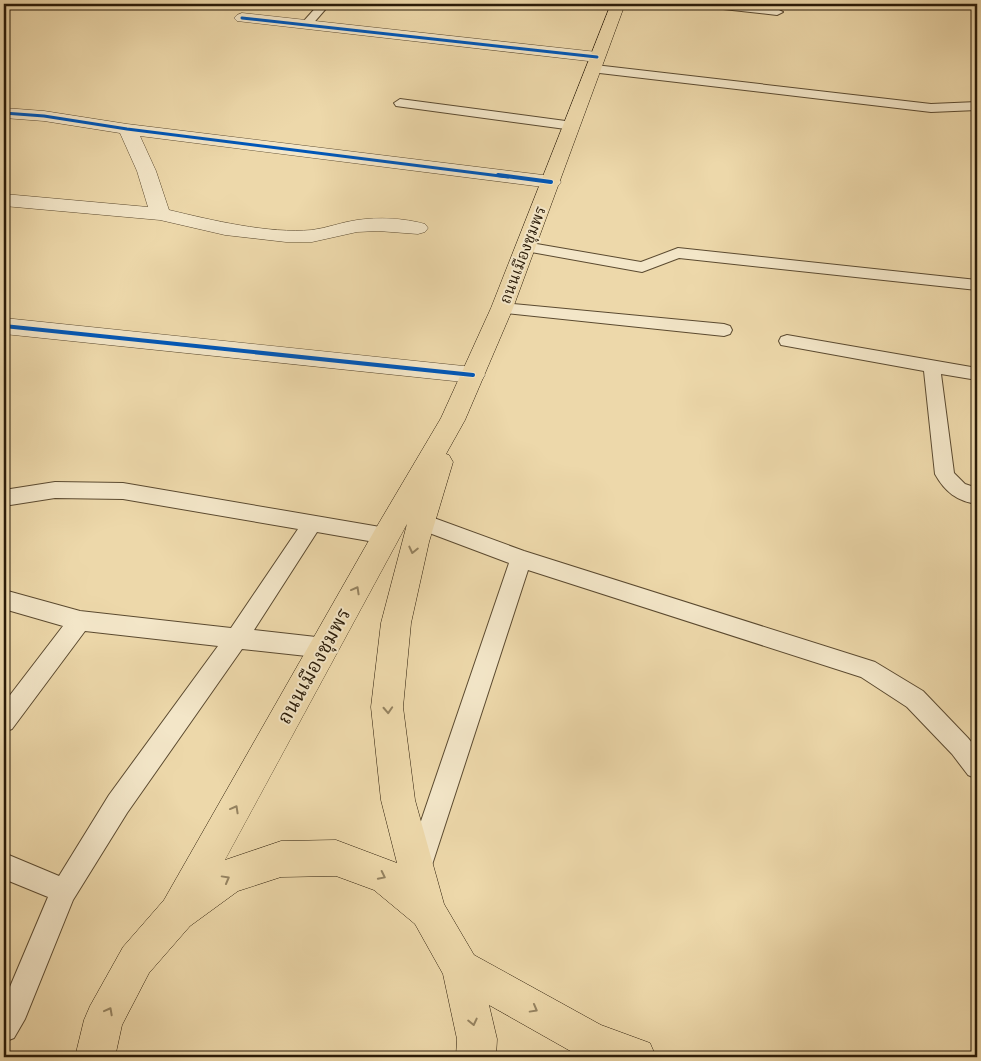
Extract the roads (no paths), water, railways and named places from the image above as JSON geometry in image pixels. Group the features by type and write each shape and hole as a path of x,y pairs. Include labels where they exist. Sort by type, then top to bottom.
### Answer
{"main road":[{"name":"ถนนเมืองชุมพร","path":"177,913 386,536 453,420 502,308 618,4"},
{"name":"ถนนเมืองชุมพร","path":"428,911 398,800 388,707 396,623 415,542 423,522 453,420"},
{"path":"95,1057 104,1020 136,960 177,913 228,877 282,859 336,858 385,876 428,911 461,968 477,1039 476,1057"},
{"path":"461,968 592,1042 636,1057"}],"street":[{"path":"242,18 596,63"},
{"path":"4,113 44,116 127,129 551,182"},
{"path":"127,129 149,176 160,214"},
{"path":"4,200 160,214 225,230 286,236 312,236 357,226 378,225 418,228"},
{"path":"4,326 473,375"}],"lane":[{"path":"306,25 325,4"},
{"path":"357,4 389,6"},
{"path":"706,4 777,12"},
{"path":"596,63 932,108 977,106"},
{"path":"400,103 573,126"},
{"path":"525,247 642,267 678,252 977,285"},
{"path":"502,308 724,330"},
{"path":"786,341 977,374"},
{"path":"932,367 945,474 951,485 962,494 977,496"},
{"path":"4,498 55,490 123,491 386,536"},
{"path":"423,522 521,559 867,669 915,699 960,746 977,768"},
{"path":"4,1028 15,1009 64,891 118,804 237,638 312,524"},
{"path":"417,871 521,559"},
{"path":"4,599 80,620 325,648"},
{"path":"4,721 80,620"},
{"path":"4,866 64,891"}]}
